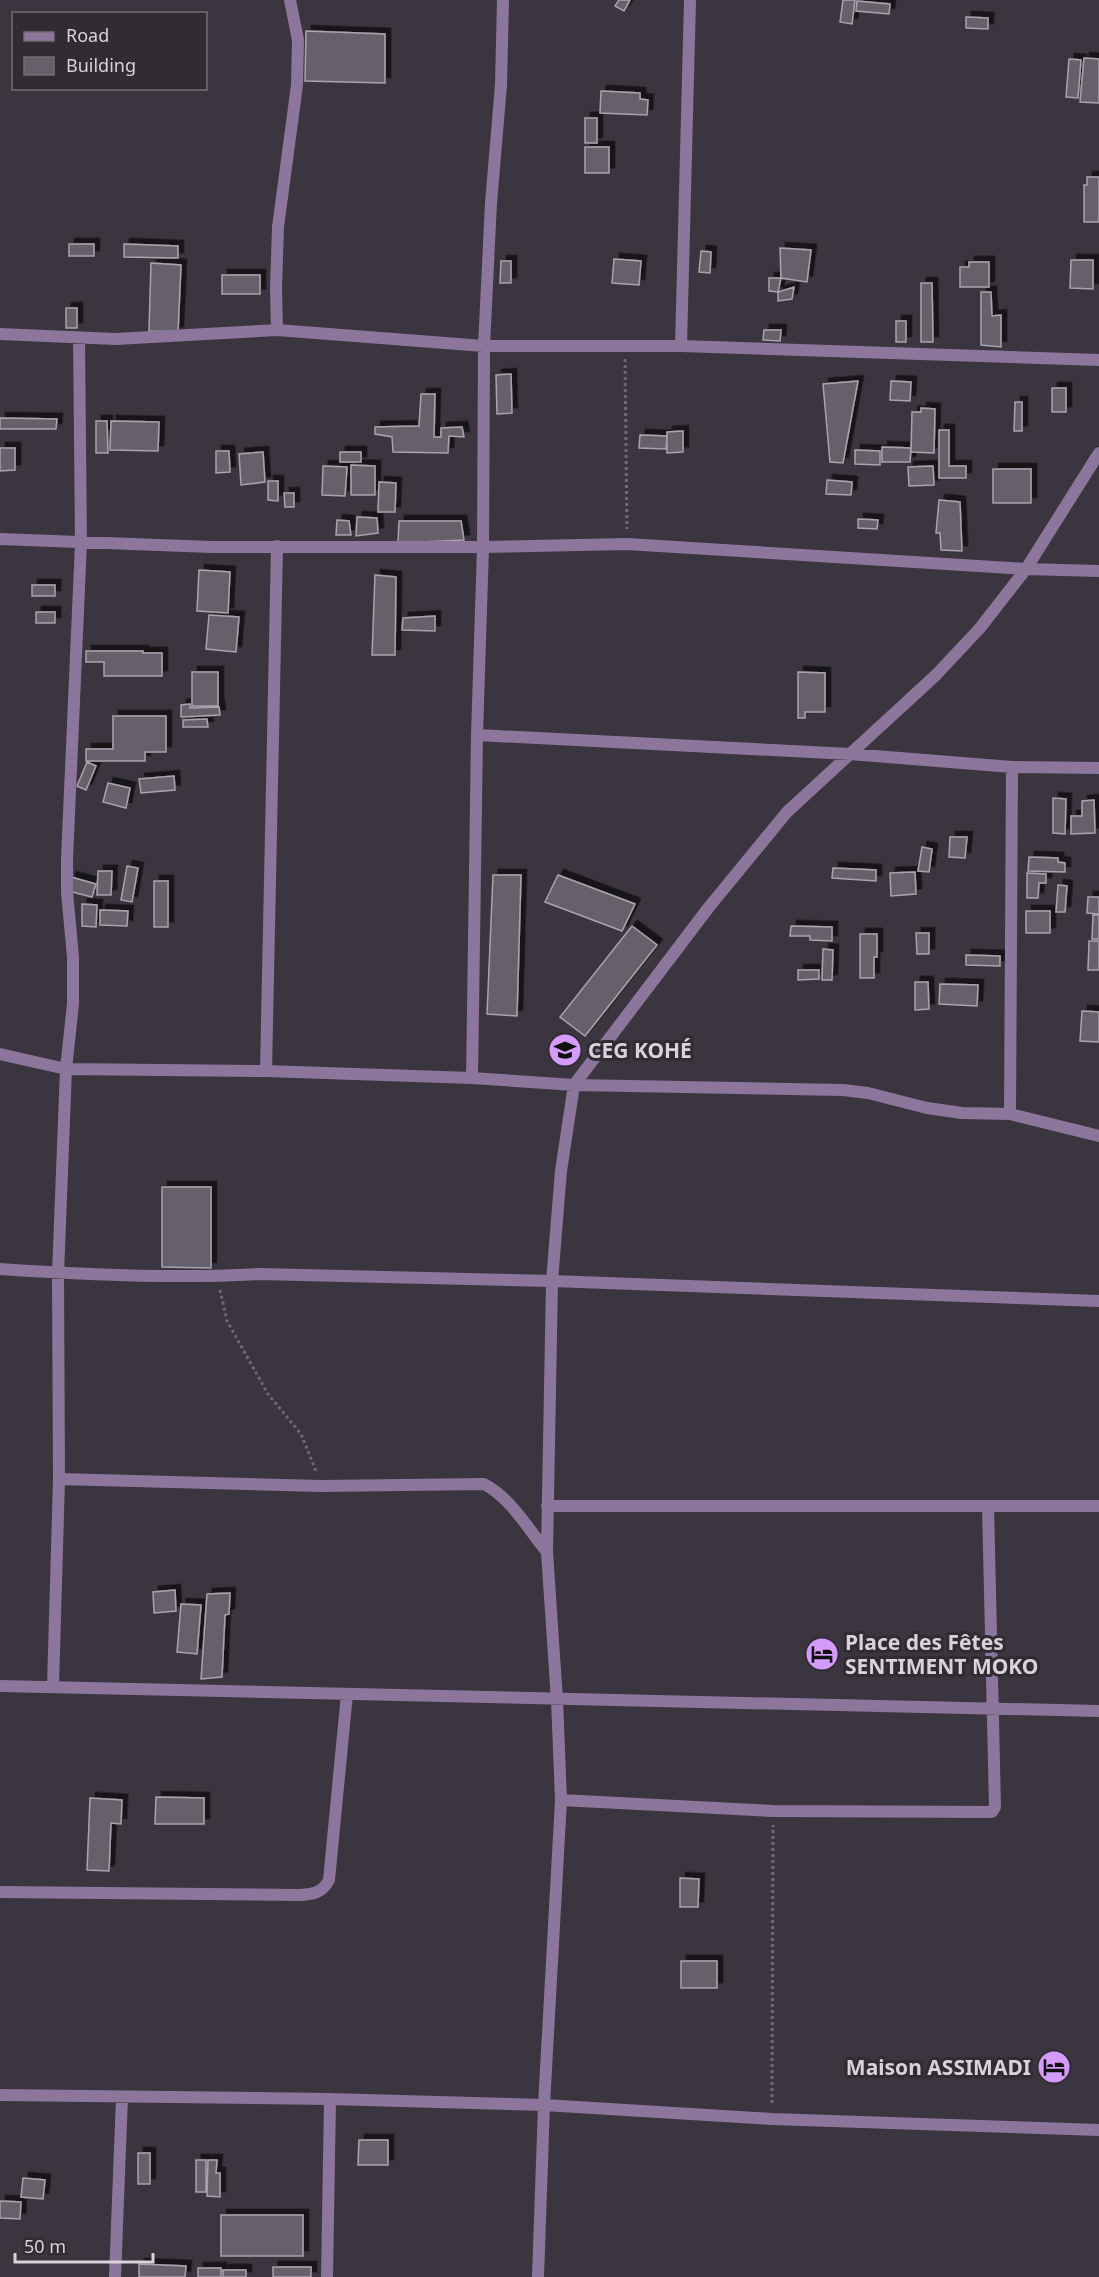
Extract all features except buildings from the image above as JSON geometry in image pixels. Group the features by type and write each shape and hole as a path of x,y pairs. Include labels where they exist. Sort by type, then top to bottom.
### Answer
{"street":[{"path":"277,330 279,227 297,85 298,40 290,0"},
{"path":"472,1078 477,735 483,548 484,346 491,203 501,85 503,0"},
{"path":"681,346 690,0"},
{"path":"0,334 79,338 181,336 277,330 484,346 681,346 1099,360"},
{"path":"53,1687 59,1479 58,1274 66,1069 73,1004 67,859 81,543 79,338"},
{"path":"538,2277 544,2105 561,1800 547,1552 552,1281 561,1171 574,1085 708,907 787,812 936,675 980,628 1026,569 1099,453"},
{"path":"0,539 81,543 483,548 627,544 1026,569 1099,571"},
{"path":"266,1071 277,546"},
{"path":"477,735 850,754 1011,767 1099,768"},
{"path":"1010,1114 1011,767"},
{"path":"0,1054 66,1069 266,1071 472,1078 574,1085 843,1090 868,1093 927,1108 962,1113 1010,1114 1099,1136"},
{"path":"0,1269 58,1274 217,1277 260,1274 552,1281 1099,1301"},
{"path":"59,1479 321,1485 484,1484 495,1490 509,1504 547,1552"},
{"path":"548,1506 1099,1506"},
{"path":"561,1800 773,1811 990,1814 995,1807 988,1506"},
{"path":"0,1686 1099,1711"},
{"path":"0,1892 300,1896 323,1890 329,1880 348,1694"},
{"path":"0,2095 330,2099 544,2105 772,2119 1099,2130"},
{"path":"116,2277 122,2097"},
{"path":"327,2277 330,2099"}],"path":[{"path":"625,345 627,544"},
{"path":"217,1277 227,1321 268,1394 301,1434 321,1485"},
{"path":"772,2119 773,1811"}],"place":[{"name":"CEG KOHÉ","path":"565,1050"},
{"name":"Place des Fêtes SENTIMENT MOKO","path":"822,1654"},
{"name":"Maison ASSIMADI","path":"1054,2067"}]}
